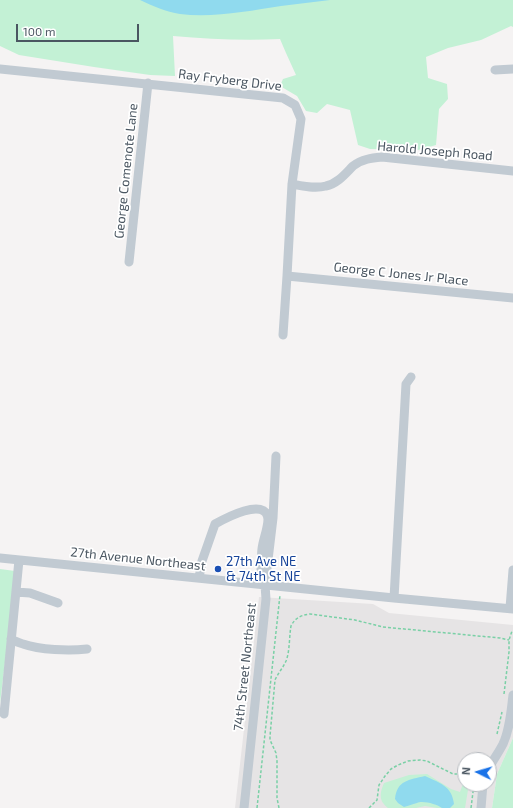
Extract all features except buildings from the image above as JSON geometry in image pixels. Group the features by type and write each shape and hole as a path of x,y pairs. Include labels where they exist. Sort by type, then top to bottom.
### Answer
{"street":[{"name":"Ray Fryberg Drive","path":"0,69 283,98 295,105 300,118 292,184 283,335"},
{"path":"495,70 513,69"},
{"name":"George Comenote Lane","path":"130,262 148,84"},
{"name":"Harold Joseph Road","path":"292,184 317,187 326,186 335,182 354,165 371,158 382,157 513,171"},
{"name":"George C Jones Jr Place","path":"287,276 513,298"},
{"path":"394,598 406,384 411,377"},
{"name":"74th Street Northeast","path":"244,808 266,599 263,584 274,518 276,456"},
{"path":"199,578 202,561 215,524 240,512 251,509 260,509 266,513 268,517 262,550 263,584"},
{"name":"27th Avenue Northeast","path":"0,558 394,598 511,608"},
{"path":"4,714 19,560"},
{"path":"511,608 513,570"},
{"path":"16,592 30,593 58,603"},
{"path":"11,639 21,644 49,649 87,649"},
{"path":"497,755 504,743 507,734 513,695"},
{"path":"481,808 482,792"}],"path":[{"path":"257,808 281,586"},
{"path":"279,808 277,792 277,761 276,754 270,740 275,680 277,674 284,666 287,659 291,626 298,618 310,614 355,620 383,627 509,640"},
{"path":"503,698 509,652 509,640 512,631"},
{"path":"495,739 502,705"},
{"path":"369,808 377,800 379,785 385,776 391,769 408,761 427,761 453,774 457,774"},
{"path":"471,808 473,792"}],"shaded area":[{"path":"259,597 373,604 389,613 513,625 513,738 497,774 497,752 457,752 457,792 494,792 492,808 235,808"}],"green space":[{"path":"0,0 513,0 513,27 511,26 481,40 448,48 426,57 428,78 447,84 448,99 439,109 436,145 418,150 370,149 358,145 350,110 327,104 317,113 306,111 297,96 280,86 283,79 296,75 280,39 253,40 173,36 175,76 150,75 19,55 0,46"},
{"path":"0,569 15,571 0,703"},
{"path":"513,738 513,808 492,808 494,792 497,792 497,774"},
{"path":"427,774 457,792 468,792 465,808 437,808 425,806 416,808 388,808 381,799 384,783 409,775"}],"water":[{"path":"140,0 330,0 231,13 193,15 175,13"},
{"path":"425,776 440,783 448,789 453,798 454,804 450,808 442,808 426,802 419,802 404,807 398,803 395,799 398,788 401,784 409,780"}],"place":[{"name":"27th Ave NE & 74th St NE","path":"218,569"}]}
